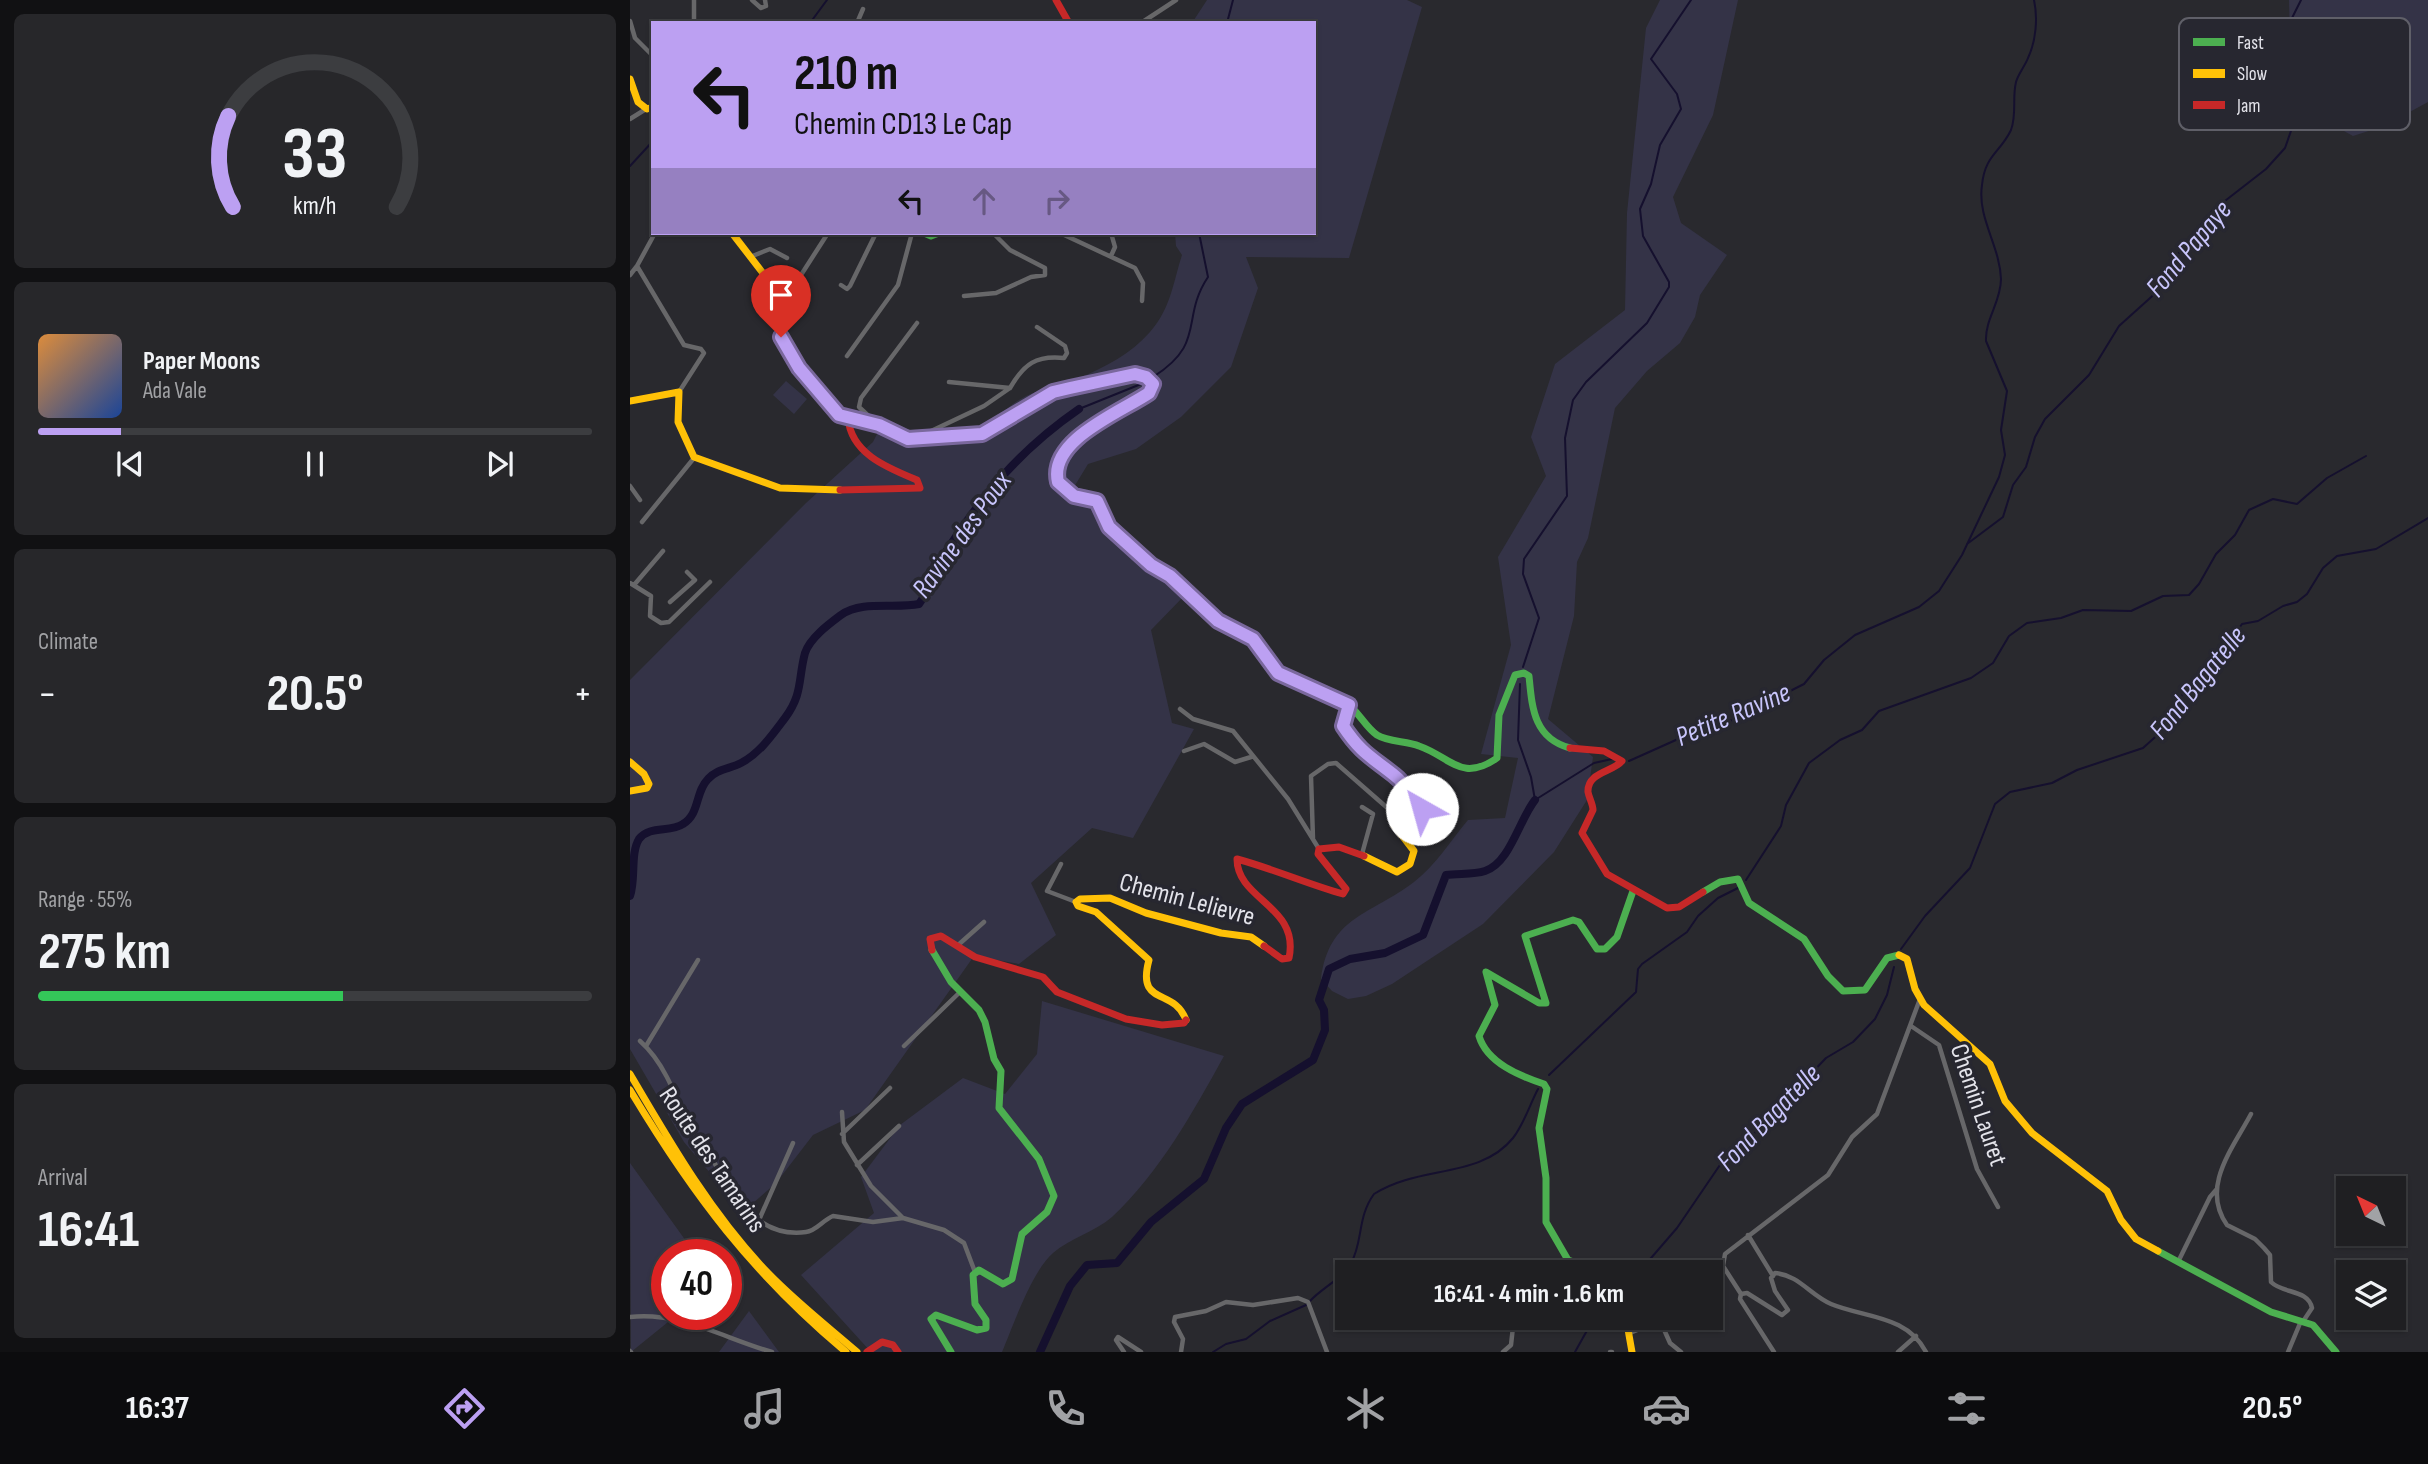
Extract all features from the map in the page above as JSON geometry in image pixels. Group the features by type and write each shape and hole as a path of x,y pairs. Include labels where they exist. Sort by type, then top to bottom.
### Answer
{"main road":[{"path":"1056,0 1068,21"},
{"path":"630,79 638,102 650,108"},
{"path":"733,235 769,281 777,326 792,357 833,410 848,418 879,425 898,436 926,440 982,434 1053,392 1135,374 1149,379 1153,384 1149,393 1069,445 1057,466 1058,482 1074,496 1097,501 1109,527 1151,565 1170,576 1218,621 1253,639 1278,673 1349,705 1378,736 1421,746 1451,765 1472,769 1497,758 1495,730 1502,704 1515,675 1524,673 1529,676 1529,698 1534,716 1556,745 1568,750 1601,750 1622,761 1616,768 1604,770 1592,780 1588,794 1595,803 1595,810 1582,834 1606,874 1667,908 1674,908 1720,881 1738,879 1749,902 1808,943 1826,975 1838,987 1854,993 1865,990 1888,958 1899,955 1909,963 1920,999 1990,1064 2006,1101 2032,1133 2107,1191 2122,1220 2136,1239 2271,1312 2302,1320 2322,1333 2336,1352"},
{"path":"630,401 655,399 669,392 679,392 681,400 678,422 694,457 780,488 883,491 920,488 917,480 889,470 853,438 848,431 848,418"},
{"path":"1349,705 1343,726 1367,757 1394,775 1422,809 1443,807 1447,811 1426,823 1416,824 1392,812"},
{"path":"630,762 644,774 649,784 648,788 630,791"},
{"path":"1319,849 1331,846 1361,855 1397,872 1410,864 1414,851 1394,825 1392,812"},
{"name":"Chemin Lelievre","path":"975,1272 984,1272 1003,1284 1012,1279 1022,1234 1052,1206 1053,1189 1039,1159 999,1108 1001,1071 991,1052 985,1022 979,1010 959,993 933,953 930,939 941,936 975,957 1033,973 1043,978 1057,992 1126,1019 1162,1025 1184,1023 1187,1018 1172,1001 1153,994 1146,986 1144,978 1149,960 1120,937 1104,919 1077,906 1076,902 1080,899 1117,900 1146,913 1258,939 1285,959 1292,955 1282,917 1268,902 1250,890 1236,870 1237,859 1282,871 1310,885 1343,894 1346,889 1318,854 1319,849"},
{"path":"1568,1260 1546,1222 1546,1178 1539,1128 1546,1088 1544,1084 1514,1074 1482,1046 1479,1036 1495,1008 1494,996 1484,976 1486,972 1493,974 1539,1003 1547,1000 1525,939 1528,933 1573,920 1579,922 1597,949 1605,949 1617,937 1633,891"},
{"name":"Route des Tamarins","path":"630,1074 694,1179 727,1226 793,1297 857,1352"},
{"name":"Route des Tamarins","path":"630,1090 692,1193 721,1231 788,1303 846,1352"},
{"path":"951,1352 931,1319 936,1315 977,1330 986,1328 986,1320 975,1304 975,1272"},
{"path":"1628,1330 1632,1352"},
{"path":"867,1352 881,1342 893,1346 898,1352"}],"street":[{"path":"694,0 694,21"},
{"path":"752,0 761,8 766,6 765,0"},
{"path":"1143,21 1176,0"},
{"path":"858,21 863,9"},
{"path":"630,21 635,38 651,54"},
{"path":"630,118 650,108"},
{"path":"630,275 654,235"},
{"path":"774,306 792,289 827,235"},
{"path":"841,285 847,289 850,286 875,235"},
{"path":"847,356 898,285 911,235"},
{"path":"964,296 996,293 1031,277 1045,275 1045,268 1010,250 995,235"},
{"path":"1064,235 1139,271 1143,283 1142,301"},
{"path":"1111,256 1115,247 1112,235"},
{"path":"750,258 770,249 787,258"},
{"path":"637,266 684,345 701,349 704,353 679,392"},
{"path":"879,425 859,407 860,398 917,323"},
{"path":"926,440 929,432 984,406 1010,388 1022,368 1032,360 1050,356 1064,358 1067,353 1065,346 1037,327"},
{"path":"949,382 1010,388"},
{"path":"642,522 694,457"},
{"path":"630,486 640,500"},
{"path":"663,551 632,584 651,596 650,616 661,623 669,622 710,582"},
{"path":"670,603 695,580 687,572"},
{"path":"678,596 687,605"},
{"path":"1180,709 1193,719 1233,731 1251,757 1288,799 1319,849"},
{"path":"1184,751 1204,744 1234,762 1251,757"},
{"path":"1313,840 1311,776 1328,764 1336,763 1392,812"},
{"path":"1361,855 1373,814 1362,807"},
{"path":"1061,864 1047,891 1076,902"},
{"path":"957,946 984,922"},
{"path":"646,1046 698,960"},
{"path":"904,1046 959,993"},
{"path":"1774,1352 1742,1304 1741,1294 1722,1260 1730,1248 1828,1174 1852,1137 1873,1119 1912,1026 1920,999"},
{"name":"Chemin Lauret","path":"1912,1026 1939,1045 1977,1169 1998,1206"},
{"path":"640,1041 667,1079 687,1126 708,1153 734,1199 759,1220 781,1231 802,1233 814,1230 823,1220 833,1216 873,1222 903,1217"},
{"path":"842,1135 890,1088"},
{"path":"842,1112 842,1135 871,1186 903,1217 961,1239 972,1258 975,1272"},
{"path":"2251,1114 2218,1176 2216,1190 2222,1217 2227,1225 2255,1239 2270,1255 2271,1282 2277,1287 2305,1296 2310,1301 2312,1308 2302,1320 2288,1352"},
{"path":"857,1164 899,1126"},
{"path":"759,1220 793,1143"},
{"path":"2178,1263 2216,1190"},
{"path":"1741,1294 1747,1293 1782,1315 1788,1310 1775,1291 1773,1276 1748,1235"},
{"path":"1773,1276 1774,1273 1793,1278 1834,1305 1879,1315 1916,1336 1926,1352"},
{"path":"1181,1352 1184,1347 1183,1339 1174,1322 1175,1317 1206,1311 1226,1302 1244,1305 1298,1298 1308,1302 1327,1352"},
{"path":"630,1317 650,1314 718,1331 739,1343 772,1352"},
{"path":"1629,1334 1653,1324 1662,1325 1670,1343 1681,1352"},
{"path":"1503,1352 1511,1345 1513,1330"},
{"path":"1898,1352 1916,1336"},
{"path":"1124,1352 1116,1340 1118,1337 1141,1352"}],"shaded area":[{"path":"1207,0 1407,0 1422,7 1349,258 1246,257 1258,288 1231,367 1181,417 1136,449 1088,464 1074,487 1184,596 1151,630 1172,723 1194,729 1133,838 1092,828 1031,883 1056,935 1019,964 974,956 865,1110 813,1135 776,1183 743,1212 684,1142 630,1049 630,680 806,503 873,442 883,422 903,432 928,436 966,434 988,425 1026,396 1079,378 1117,359 1135,347 1163,314 1182,255 1176,246 1175,235 1316,235 1316,21 1193,21"},
{"path":"1660,0 1738,0 1713,115 1673,197 1681,223 1727,255 1700,295 1695,317 1680,343 1647,371 1615,408 1588,538 1577,562 1574,616 1548,719 1593,757 1587,800 1554,852 1483,924 1392,984 1366,996 1348,999 1332,991 1321,979 1333,942 1343,929 1354,919 1414,882 1436,860 1468,820 1505,818 1518,758 1481,754 1511,645 1498,557 1546,476 1531,437 1555,364 1625,310 1627,213 1646,28"},
{"path":"2289,0 2428,0 2428,102 2410,112 2410,18 2289,18"},
{"path":"2342,130 2372,130 2353,136"},
{"path":"786,381 807,399 794,414 773,395"},
{"path":"1042,1001 1224,1056 1174,1141 1145,1181 1112,1217 1060,1248 1045,1261 1024,1300 1002,1352 871,1352 801,1275 874,1213 861,1177 900,1125 963,1078 1005,1094 1037,1054"},
{"path":"630,1163 685,1239 651,1239 651,1330 658,1330 631,1352"},
{"path":"749,1311 779,1352 719,1352 735,1330 742,1330 742,1321"}],"waterway":[{"path":"811,21 827,0"},
{"name":"Ravine des Poux","path":"1228,21 1233,0"},
{"path":"1523,667 1539,618 1523,574 1524,559 1567,496 1565,438 1573,400 1586,382 1647,323 1669,287 1669,282 1643,236 1640,209 1651,184 1660,145 1681,109 1677,94 1651,59 1691,0"},
{"name":"Petite Ravine","path":"1629,761 1696,731 1733,720 1804,684 1824,660 1855,635 1919,607 1939,591 1962,555 1999,477 2005,455 2001,430 2007,391 1986,341 1988,325 1999,295 2000,267 1981,197 1986,167 2007,138 2013,124 2016,82 2031,51 2036,29 2034,0"},
{"name":"Fond Papaye","path":"2292,18 2301,0"},
{"name":"Fond Papaye","path":"1967,544 2003,517 2013,485 2026,467 2035,437 2045,419 2089,375 2119,326 2159,290 2174,259 2212,211 2266,169 2285,148 2291,130"},
{"path":"630,166 651,143"},
{"name":"Ravine des Poux","path":"1153,377 1170,365 1187,341 1195,306 1208,277 1199,235"},
{"name":"Ravine des Poux","path":"1079,409 1146,382"},
{"name":"Ravine des Poux","path":"630,896 639,839 654,830 683,824 692,815 708,779 715,773 748,759 765,743 795,701 805,653 815,637 849,610 869,606 919,604 940,561 985,496 1037,442 1079,409"},
{"path":"1746,880 1781,826 1786,805 1809,763 1840,740 1862,730 1879,711 1971,678 1993,663 2009,636 2027,623 2061,618 2083,610 2131,611 2163,596 2189,595 2199,584 2216,554 2235,535 2249,510 2273,499 2297,504 2327,478 2366,456"},
{"name":"Fond Bagatelle","path":"1901,949 1925,916 1970,868 1995,804 2010,792 2052,783 2077,770 2143,748 2173,721 2182,695 2207,674 2242,624 2258,621 2283,606 2297,602 2307,594 2323,568 2337,556 2376,549 2428,518"},
{"path":"1520,684 1518,740 1531,777 1535,800 1594,763 1612,759"},
{"path":"1040,1352 1070,1286 1087,1265 1117,1263 1151,1222 1204,1179 1226,1128 1242,1104 1313,1060 1325,1030 1324,1010 1319,1000 1329,969 1350,959 1385,953 1423,935 1446,875 1480,872 1494,866 1508,850 1535,800"},
{"path":"1549,1075 1636,992 1638,969 1642,964 1687,932 1698,916 1718,898 1738,888"},
{"name":"Fond Bagatelle","path":"1649,1260 1677,1228 1724,1159 1742,1146 1826,1058 1853,1042 1875,1019 1887,995 1894,967"},
{"path":"1310,1301 1351,1263 1362,1221 1374,1194 1410,1179 1484,1160 1499,1151 1517,1132 1538,1089"},
{"path":"1213,1352 1226,1344 1246,1339 1270,1321 1306,1305"},
{"name":"Fond Bagatelle","path":"1575,1352 1587,1330"}],"traffic: fast":[{"path":"929,235 934,235"},
{"path":"1270,666 1296,682 1348,704 1377,735 1419,746 1465,768 1485,765 1497,758 1499,715 1515,675 1524,673 1529,676 1531,699 1542,729 1548,737 1570,748"},
{"path":"1703,892 1720,882 1738,879 1749,903 1804,939 1828,976 1843,991 1865,990 1887,958 1899,955"},
{"path":"1568,1260 1546,1222 1546,1178 1539,1128 1547,1089 1544,1084 1497,1061 1483,1045 1479,1036 1495,1005 1486,972 1539,1003 1546,1003 1525,936 1573,920 1579,922 1597,949 1605,949 1617,937 1633,891"},
{"path":"932,950 951,982 979,1010 985,1022 994,1059 1001,1071 999,1108 1039,1159 1054,1196 1047,1212 1022,1234 1012,1279 1003,1284 979,1270 973,1275 975,1304 986,1320 986,1328 977,1330 936,1315 931,1319 951,1352"},
{"path":"2158,1251 2271,1312 2313,1325 2336,1352"}],"traffic: slow":[{"path":"630,79 638,102 647,109 651,108"},
{"path":"734,235 769,281 777,326 792,357 839,415 879,425 908,439 946,438 982,434 1053,392"},
{"path":"630,401 679,392 678,422 694,457 780,488 840,490"},
{"path":"1349,705 1343,726 1367,757 1394,775 1422,809 1443,807 1447,811 1420,822 1408,820 1392,812 1394,825 1414,851 1410,864 1397,872 1364,856"},
{"path":"630,762 644,774 649,784 647,788 630,791"},
{"path":"1186,1020 1173,1003 1152,991 1148,985 1146,975 1149,960 1096,912 1078,906 1076,902 1080,899 1110,898 1146,913 1221,933 1251,937 1264,946"},
{"path":"1899,955 1907,959 1915,989 1924,1005 1990,1064 2005,1101 2032,1133 2107,1191 2121,1220 2136,1239 2158,1251"},
{"path":"630,1074 693,1178 748,1251 790,1294 857,1352"},
{"path":"630,1090 677,1164 726,1231 781,1292 846,1352"},
{"path":"1628,1330 1632,1352"}],"traffic: jam":[{"path":"1056,0 1068,21"},
{"path":"1053,392 1135,374 1146,377 1153,384 1149,393 1104,418 1077,439 1060,466 1058,483 1069,494 1097,501 1109,527 1151,565 1170,576 1218,621 1253,639 1270,666"},
{"path":"840,490 920,488 917,480 883,465 864,450 856,441 848,418"},
{"path":"1570,748 1604,751 1622,761 1596,776 1589,785 1593,810 1582,833 1607,874 1667,908 1679,907 1703,892"},
{"path":"1264,946 1282,959 1289,958 1290,940 1286,926 1247,884 1240,873 1237,859 1343,894 1346,889 1318,854 1319,849 1339,847 1364,856"},
{"path":"932,950 930,939 941,936 975,957 1043,977 1057,992 1126,1019 1162,1025 1184,1023 1186,1020"},
{"path":"867,1352 882,1342 893,1345 898,1352"}],"route":[{"path":"781,337 799,368 839,415 879,425 908,439 982,434 1019,415 1034,402 1053,392 1135,374 1149,379 1153,388 1149,393 1069,445 1055,474 1062,489 1074,496 1097,501 1109,527 1151,565 1170,576 1218,621 1253,639 1278,673 1299,685 1331,694 1349,705 1343,726 1356,745 1378,766 1394,775 1422,809"}]}
